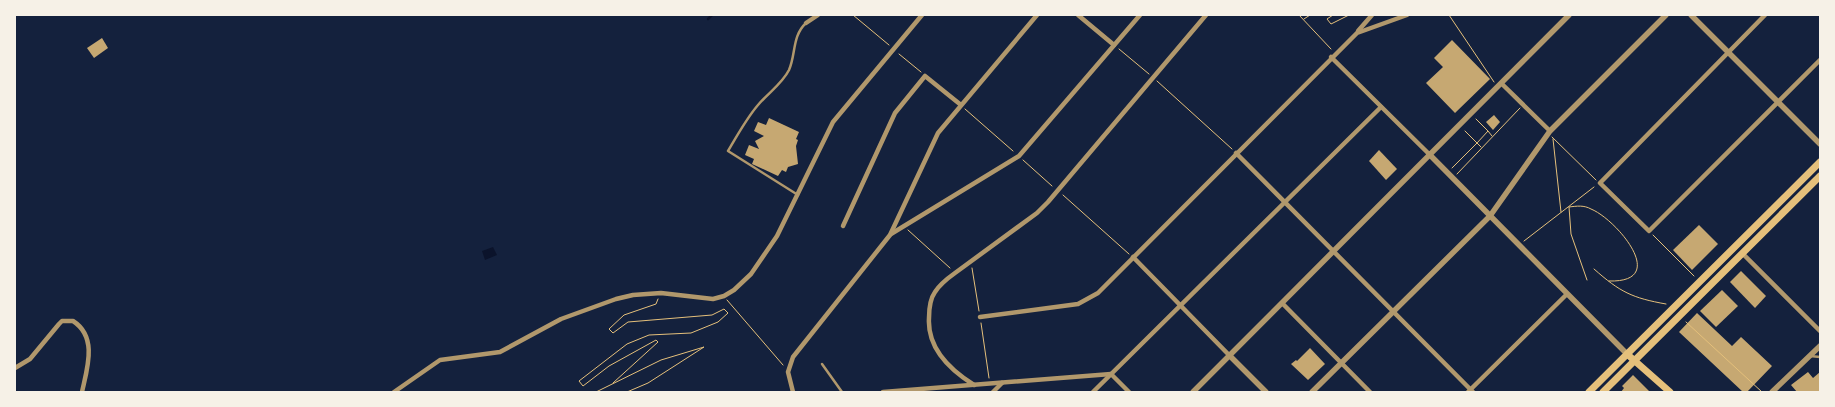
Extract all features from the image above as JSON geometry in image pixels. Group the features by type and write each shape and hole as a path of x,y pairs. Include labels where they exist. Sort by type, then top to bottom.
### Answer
{"main road":[{"path":"1589,392 1820,162"},
{"path":"1603,392 1820,176"},
{"path":"1627,354 1670,392"}],"street":[{"path":"806,23 818,15"},
{"path":"394,392 440,360 500,352 561,319 625,297 646,293 661,293 712,299 724,296 734,290 751,274 777,236 841,110 922,15"},
{"path":"793,392 788,372 793,357 890,235 933,142 961,105 1037,15"},
{"path":"1078,15 1114,45"},
{"path":"890,235 1019,156 1140,15"},
{"path":"974,385 958,375 950,367 939,354 931,340 928,323 929,307 935,292 942,283 1037,213 1058,191 1206,15"},
{"path":"980,317 1078,304 1098,294 1333,55 1357,33 1372,15"},
{"path":"1357,33 1407,15"},
{"path":"1193,392 1569,15"},
{"path":"1312,392 1490,216 1551,134 1666,15"},
{"path":"1691,15 1820,144"},
{"path":"1766,15 1600,183 1648,231 1820,60"},
{"path":"1333,55 1381,106 1627,354"},
{"path":"843,226 895,113 925,76 961,105"},
{"path":"1499,85 1524,104 1551,134"},
{"path":"1093,392 1381,106"},
{"path":"1236,153 1471,391 1567,294"},
{"path":"1742,253 1820,331"},
{"path":"1133,258 1266,392"},
{"path":"1282,303 1370,392"},
{"path":"15,368 30,358 62,321 69,320 78,324 87,337 88,361 82,392"},
{"path":"1772,392 1820,346"},
{"path":"882,392 1111,374 1129,392"},
{"path":"993,392 1002,383"}],"lane":[{"path":"798,194 728,151 754,110 788,72 798,32 806,23"},
{"path":"1808,356 1820,357"},
{"path":"822,364 842,392"}],"path":[{"path":"1299,15 1333,55"},
{"path":"1303,20 1310,15"},
{"path":"1333,15 1327,19 1331,24 1349,15"},
{"path":"1449,15 1499,85"},
{"path":"1114,45 1236,153"},
{"path":"1453,178 1524,104"},
{"path":"961,105 1133,258"},
{"path":"1476,119 1493,136"},
{"path":"1465,131 1482,148"},
{"path":"1452,168 1488,132"},
{"path":"1519,245 1600,183 1551,134"},
{"path":"1551,134 1561,213"},
{"path":"1569,207 1583,206 1602,215 1626,241 1636,256 1638,262 1634,274 1625,280 1608,281"},
{"path":"1569,207 1570,234 1587,280"},
{"path":"904,226 955,273"},
{"path":"1648,231 1700,281"},
{"path":"1594,269 1628,294 1640,299 1666,304"},
{"path":"613,383 658,342 656,340 608,366 583,386 579,381 627,344 649,336 692,333 718,322 728,313 724,309 712,315 628,322 613,334 609,329 624,315 656,304 661,293"},
{"path":"724,296 788,372"},
{"path":"1683,320 1762,392"},
{"path":"596,392 661,360 704,347 648,383 627,392"}],"water":[{"path":"493,247 497,255 485,260 482,251"}],"building":[{"path":"102,38 108,48 94,58 87,48"},
{"path":"1452,40 1490,79 1455,113 1426,83 1443,67 1434,58"},
{"path":"1494,115 1500,122 1493,130 1486,122"},
{"path":"769,118 799,132 796,139 798,140 796,146 798,164 788,167 786,172 782,170 778,176 752,164 754,159 745,155 749,145 759,149 755,141 764,136 754,131 758,122 766,125"},
{"path":"1379,150 1397,169 1386,180 1369,161"},
{"path":"1699,225 1718,244 1692,270 1673,250"},
{"path":"1741,271 1766,296 1755,308 1730,282"},
{"path":"1722,290 1738,306 1716,327 1700,311"},
{"path":"1697,313 1732,346 1741,337 1772,366 1747,392 1743,392 1679,332"},
{"path":"1310,348 1325,364 1308,380 1291,364 1297,361"},
{"path":"1808,372 1813,378 1820,372 1820,392 1797,392 1791,385"},
{"path":"1633,375 1650,392 1621,392 1624,388 1622,386"}],"waterway":[{"path":"708,19 712,15"}]}
